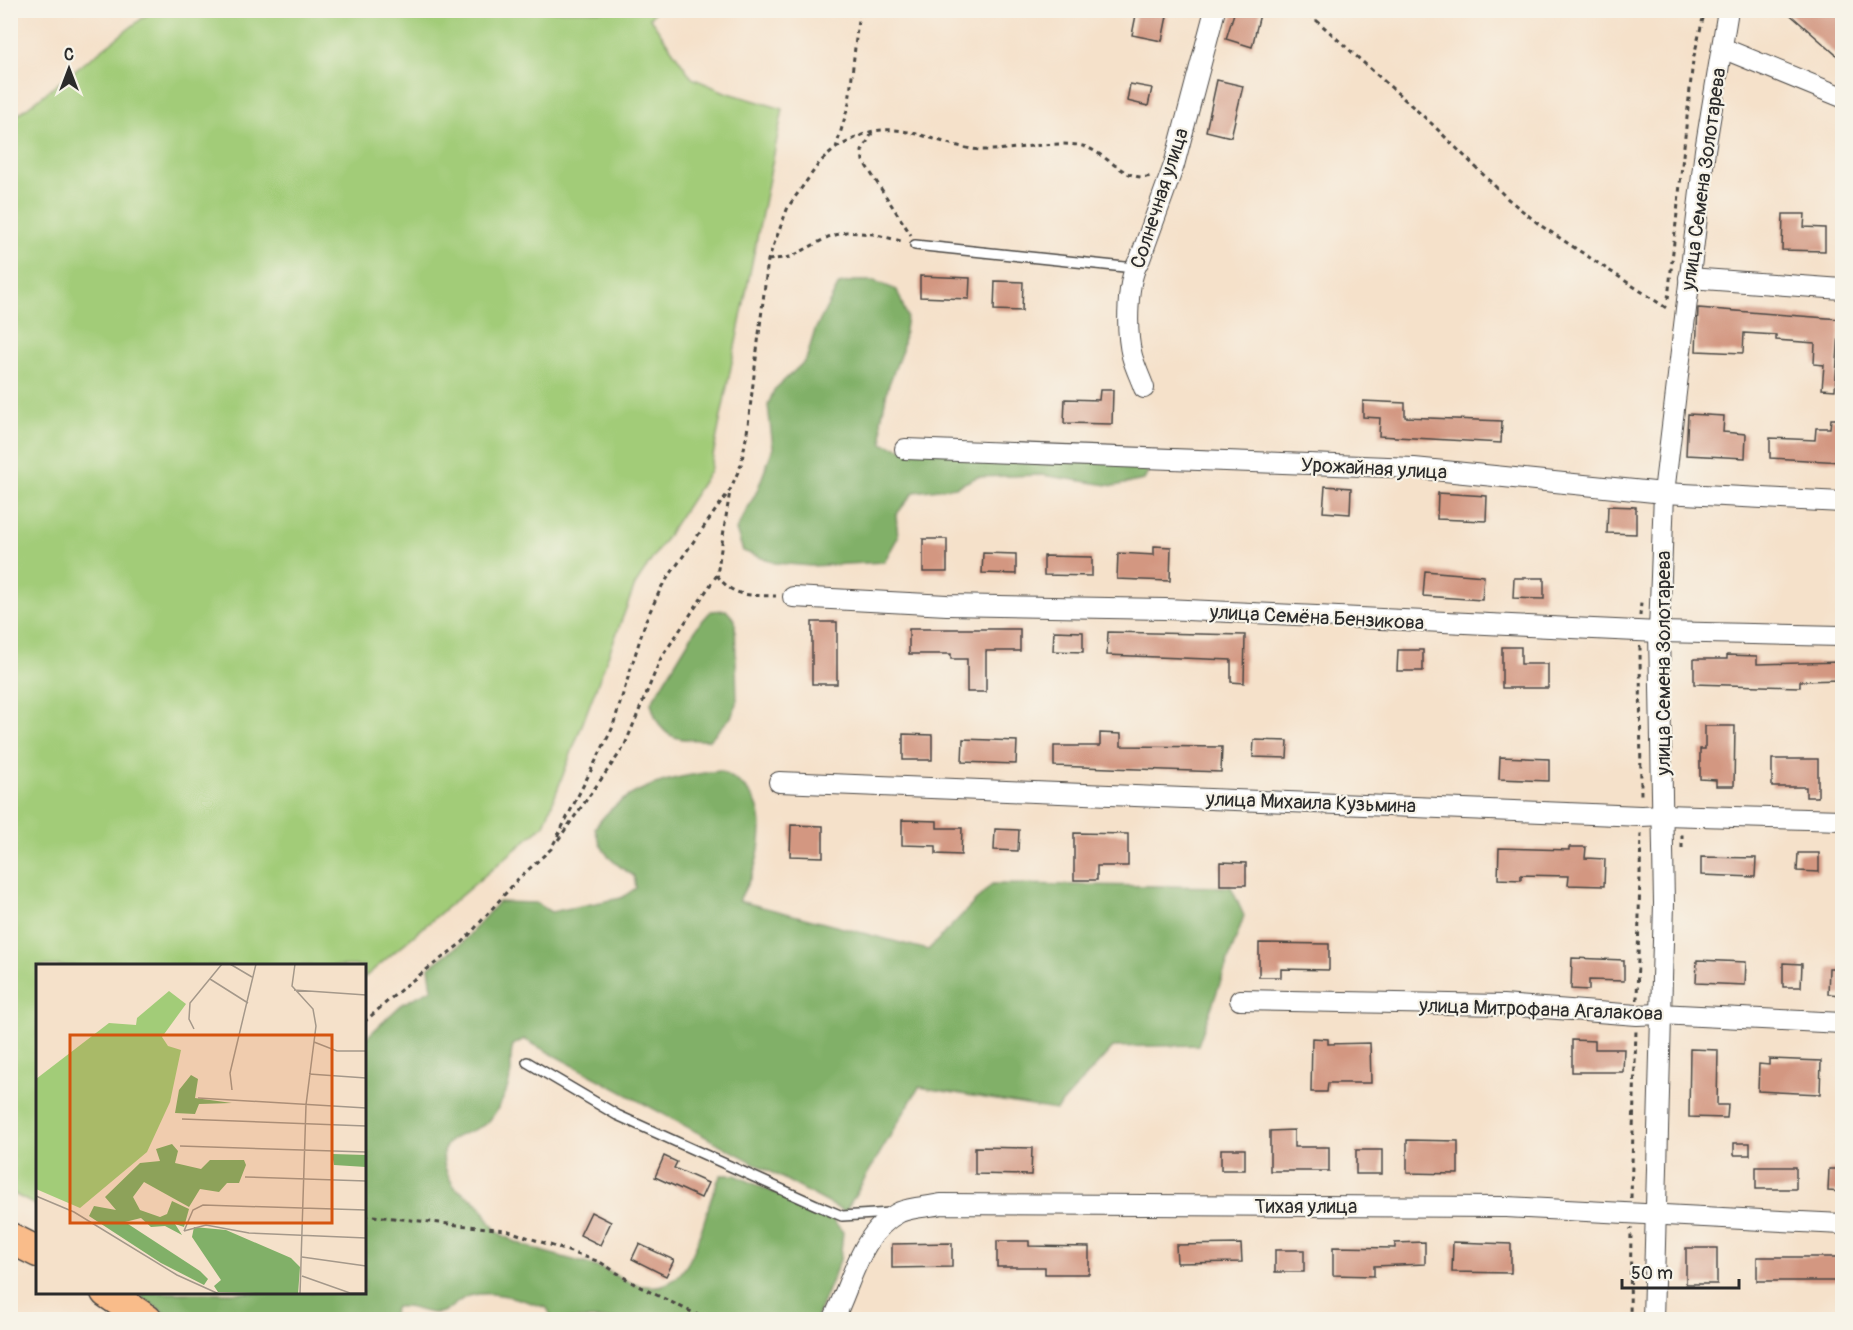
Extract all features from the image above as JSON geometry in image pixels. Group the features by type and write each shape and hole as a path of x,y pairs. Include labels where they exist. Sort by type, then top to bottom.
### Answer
{"main road":[{"path":"10,1238 36,1251"},
{"path":"108,1294 147,1320"}],"street":[{"name":"Солнечная улица","path":"1144,388 1132,356 1128,319 1134,268 1140,259 1174,165 1215,10"},
{"name":"улица Семена Золотарева","path":"1653,1320 1659,1014 1664,903 1659,632 1664,494 1689,278 1728,10"},
{"path":"1722,48 1842,97"},
{"path":"1689,278 1842,289"},
{"name":"Урожайная улица","path":"905,449 1414,468 1664,494 1842,502"},
{"name":"улица Семёна Бензикова","path":"792,597 948,605 1165,609 1659,632 1842,636"},
{"name":"улица Михаила Кузьмина","path":"779,782 1641,816 1664,814 1842,820"},
{"name":"улица Митрофана Агалакова","path":"1240,1000 1503,1005 1637,1015 1659,1014 1842,1023"},
{"name":"Тихая улица","path":"833,1320 871,1236 879,1226 902,1211 941,1204 1506,1208 1842,1224"}],"lane":[{"path":"915,245 1134,268"},
{"path":"527,1062 617,1115 842,1216 902,1211"}],"path":[{"path":"836,148 849,103 860,10"},
{"path":"1301,10 1316,20 1431,123 1508,199 1540,225 1613,272 1684,323"},
{"path":"551,849 612,729 639,639 662,586 730,490 741,465 768,260 788,207 820,162 836,148 873,132 893,129 964,148 1079,145 1100,154 1128,174 1142,178 1174,165"},
{"path":"873,132 862,151 863,161 909,229 915,245"},
{"path":"768,260 791,257 828,237 846,232 873,234 915,245"},
{"path":"366,1020 405,986 463,942 518,879 551,849 624,747 661,658 717,574 730,490"},
{"path":"717,574 727,589 745,594 792,597"},
{"path":"366,1215 506,1230 600,1262 636,1285 708,1320"}],"green space":[{"path":"153,10 655,11 650,18 692,78 725,92 783,109 710,471 635,585 544,825 366,976 366,964 36,964 36,1205 10,1192 11,120"},
{"path":"874,281 897,290 907,316 902,350 888,387 881,420 883,444 905,449 1126,457 1150,469 1144,480 1114,486 1042,475 977,477 956,487 914,492 896,515 898,537 884,562 811,566 775,563 743,551 736,530 757,491 773,448 768,405 774,390 806,360 815,330 839,284"},
{"path":"726,610 735,620 737,704 731,717 709,740 678,738 670,735 659,724 651,703 697,627 711,611"},
{"path":"720,771 745,788 753,797 758,808 761,833 756,863 739,901 928,950 992,884 1231,887 1244,916 1198,1045 1113,1047 1056,1110 919,1087 845,1212 524,1039 513,1045 510,1078 497,1110 483,1126 452,1140 444,1153 445,1166 453,1185 480,1206 498,1232 526,1246 605,1270 632,1284 661,1285 679,1275 687,1264 721,1175 735,1175 832,1219 843,1232 840,1260 816,1319 553,1319 547,1308 508,1296 479,1294 469,1296 437,1313 396,1307 390,1319 176,1320 145,1300 140,1294 366,1294 366,1038 402,1004 432,989 429,967 463,942 498,902 536,903 551,912 621,898 636,888 634,876 614,862 604,851 595,828 619,802 634,793 684,776"}],"building":[{"path":"1137,10 1167,16 1162,41 1132,35"},
{"path":"1235,10 1261,10 1252,47 1226,39"},
{"path":"1785,10 1842,10 1842,60"},
{"path":"1217,80 1243,86 1231,137 1206,131"},
{"path":"1130,84 1152,88 1148,106 1127,101"},
{"path":"1783,214 1805,214 1804,227 1825,228 1825,251 1782,250"},
{"path":"920,276 970,278 969,299 920,297"},
{"path":"995,281 1023,282 1022,311 994,310"},
{"path":"1698,308 1840,319 1835,390 1822,389 1824,365 1814,364 1815,343 1776,340 1776,335 1744,333 1743,353 1696,351"},
{"path":"1100,390 1113,390 1112,424 1064,423 1065,399 1099,400"},
{"path":"1363,401 1405,403 1405,417 1502,421 1501,443 1379,436 1380,418 1363,417"},
{"path":"1688,414 1724,416 1723,432 1746,434 1745,458 1686,455"},
{"path":"1831,419 1842,419 1842,462 1770,458 1770,438 1815,440 1816,428 1830,428"},
{"path":"1325,486 1351,488 1350,514 1323,512"},
{"path":"1438,493 1487,496 1486,521 1437,519"},
{"path":"1608,506 1636,507 1636,534 1607,533"},
{"path":"923,539 947,539 947,572 923,572"},
{"path":"1154,546 1171,547 1170,581 1117,579 1118,553 1154,555"},
{"path":"983,553 1016,554 1016,574 982,573"},
{"path":"1044,556 1092,557 1092,576 1044,575"},
{"path":"1425,571 1484,576 1482,600 1423,596"},
{"path":"1514,578 1544,578 1544,599 1513,598"},
{"path":"812,622 837,622 837,684 812,684"},
{"path":"909,629 1020,629 1020,651 986,651 986,692 967,692 967,659 951,659 951,654 909,654"},
{"path":"1054,631 1083,632 1083,652 1053,651"},
{"path":"1108,632 1245,635 1244,683 1231,682 1231,660 1107,655"},
{"path":"1502,647 1521,647 1521,664 1548,664 1548,688 1502,688"},
{"path":"1398,650 1423,650 1423,671 1397,671"},
{"path":"1727,655 1757,656 1757,664 1842,662 1842,680 1800,681 1800,687 1694,684 1694,659 1727,659"},
{"path":"1705,726 1735,726 1734,786 1716,786 1716,780 1700,779 1700,749 1705,749"},
{"path":"1100,733 1121,734 1121,746 1222,747 1221,772 1054,766 1054,746 1100,746"},
{"path":"903,734 932,735 932,760 903,760"},
{"path":"963,739 1017,741 1016,764 962,762"},
{"path":"1254,740 1288,741 1287,758 1253,757"},
{"path":"1500,757 1549,759 1549,781 1499,779"},
{"path":"1772,759 1818,759 1818,797 1806,797 1806,787 1772,787"},
{"path":"902,820 937,821 937,828 962,828 961,855 936,854 936,846 902,845"},
{"path":"791,825 823,826 823,857 790,856"},
{"path":"995,829 1019,830 1018,851 994,850"},
{"path":"1074,833 1128,834 1128,866 1097,866 1097,880 1074,880"},
{"path":"1569,847 1586,847 1585,858 1605,859 1604,886 1568,885 1569,876 1521,875 1521,880 1498,879 1499,848 1569,850"},
{"path":"1798,853 1819,853 1819,872 1797,871"},
{"path":"1701,857 1756,858 1755,877 1701,875"},
{"path":"1220,862 1246,863 1246,885 1220,885"},
{"path":"1259,943 1329,944 1329,970 1281,969 1281,977 1259,977"},
{"path":"1572,958 1624,960 1624,981 1589,980 1589,990 1571,989"},
{"path":"1697,960 1746,962 1745,985 1696,983"},
{"path":"1783,963 1802,964 1801,987 1783,987"},
{"path":"1829,968 1842,968 1842,995 1828,994"},
{"path":"1312,1038 1328,1039 1328,1044 1370,1043 1371,1083 1328,1083 1327,1092 1311,1092"},
{"path":"1572,1040 1595,1041 1595,1049 1624,1049 1623,1072 1572,1072"},
{"path":"1690,1049 1718,1050 1717,1105 1728,1105 1727,1118 1689,1117"},
{"path":"1769,1059 1821,1061 1820,1094 1758,1091 1759,1064 1769,1065"},
{"path":"1294,1130 1294,1147 1329,1147 1329,1171 1270,1171 1270,1131"},
{"path":"1407,1140 1458,1141 1458,1174 1407,1173"},
{"path":"1734,1143 1750,1143 1750,1155 1734,1155"},
{"path":"975,1147 1032,1148 1031,1175 975,1174"},
{"path":"1221,1149 1245,1149 1245,1170 1221,1170"},
{"path":"1356,1150 1382,1150 1382,1174 1356,1174"},
{"path":"664,1156 677,1162 674,1168 708,1183 701,1198 655,1177"},
{"path":"1756,1167 1796,1167 1796,1189 1756,1189"},
{"path":"1829,1169 1842,1169 1842,1192 1828,1191"},
{"path":"591,1212 611,1222 600,1245 580,1235"},
{"path":"997,1241 1029,1241 1029,1246 1089,1247 1089,1274 1045,1274 1045,1267 997,1267"},
{"path":"1425,1242 1425,1264 1374,1266 1374,1276 1333,1275 1333,1247 1395,1248 1395,1243"},
{"path":"1453,1242 1511,1244 1511,1273 1452,1272"},
{"path":"952,1243 952,1267 892,1268 892,1244"},
{"path":"639,1244 674,1260 666,1276 632,1259"},
{"path":"1241,1244 1242,1262 1177,1263 1176,1245"},
{"path":"1686,1248 1717,1248 1717,1284 1686,1284"},
{"path":"1275,1250 1304,1250 1304,1272 1275,1272"},
{"path":"1757,1257 1842,1257 1842,1281 1757,1281"}]}
